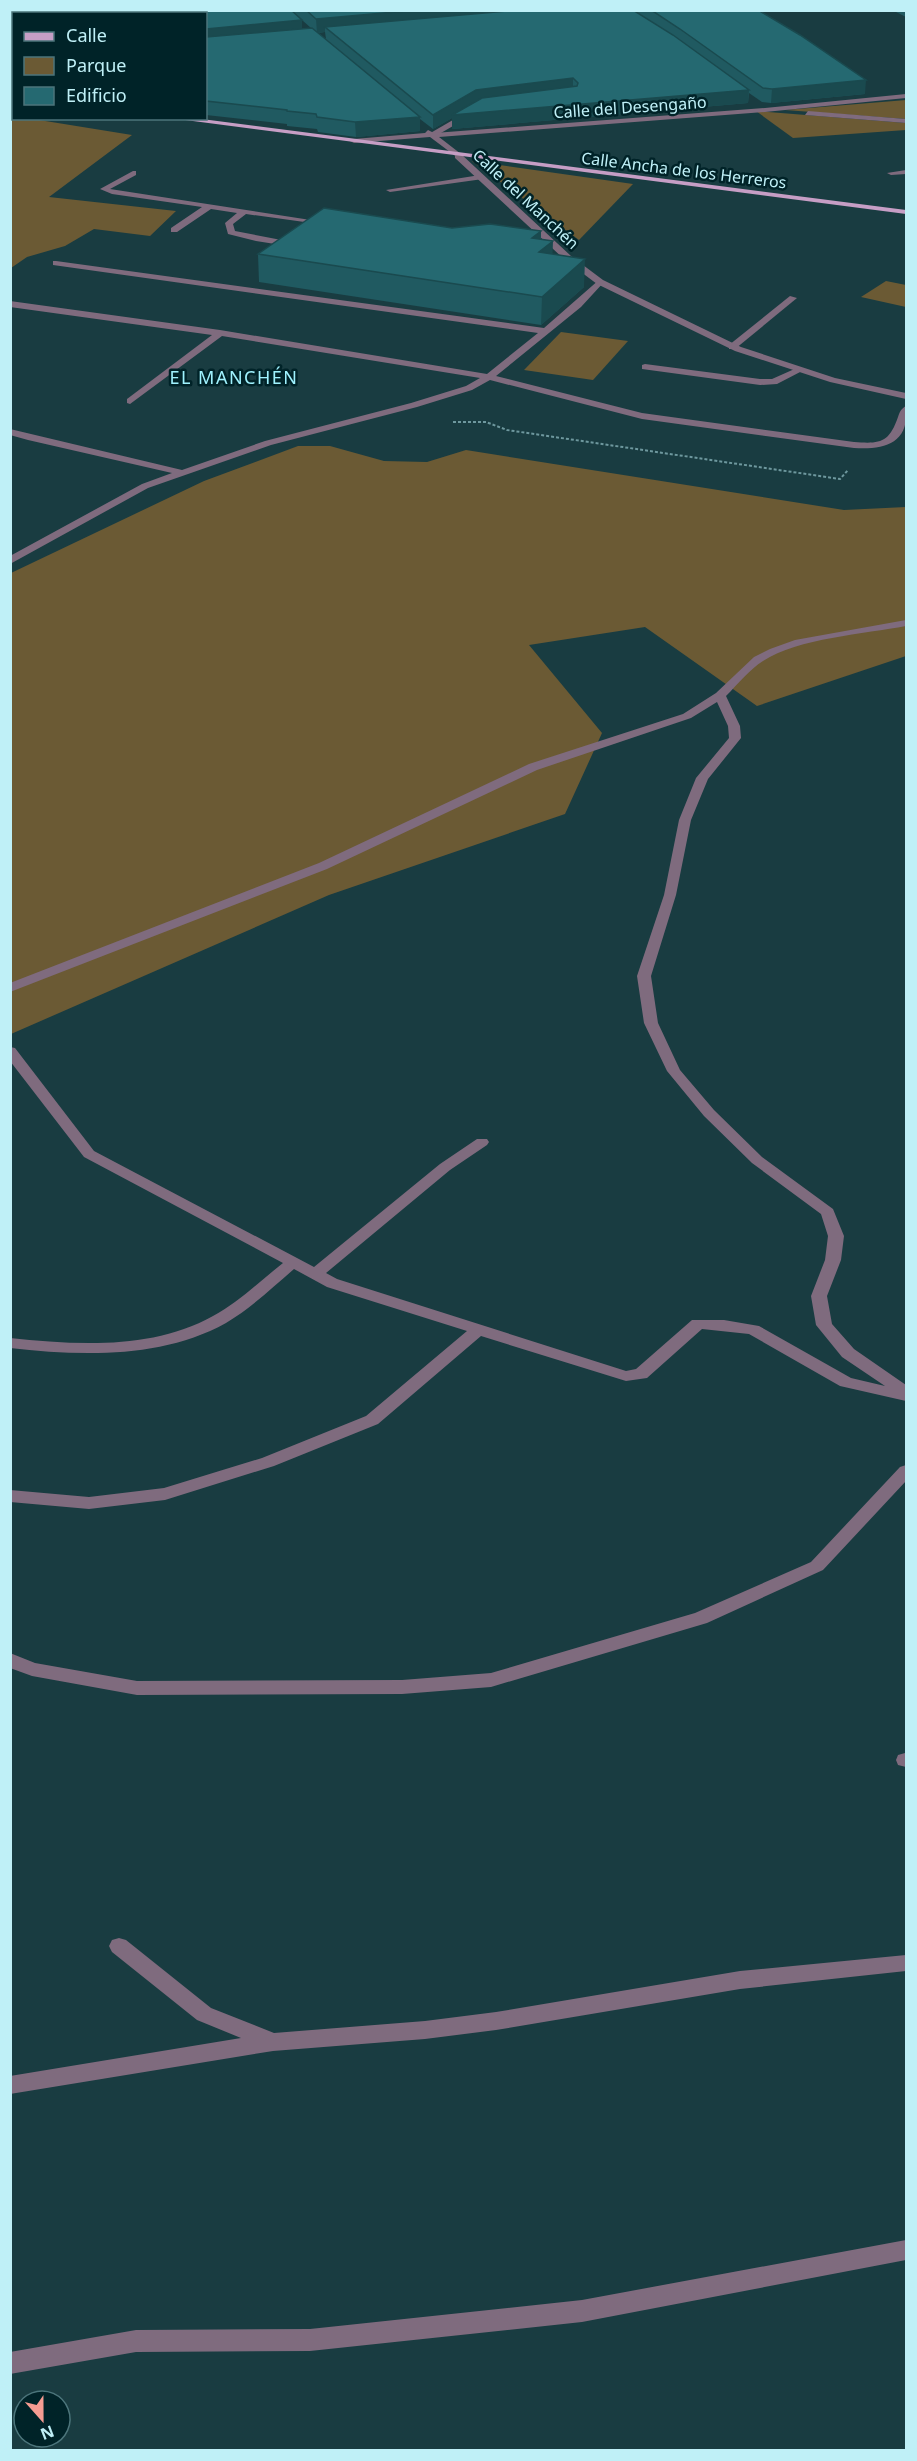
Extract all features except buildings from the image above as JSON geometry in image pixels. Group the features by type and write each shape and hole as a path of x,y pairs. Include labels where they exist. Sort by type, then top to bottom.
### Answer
{"main road":[{"name":"Calle del Manchén","path":"189,120 458,156"},
{"name":"Calle Ancha de los Herreros","path":"458,156 906,212"}],"street":[{"name":"Calle del Desengaño","path":"354,141 765,110 906,96"},
{"path":"756,104 765,110 906,121"},
{"path":"431,135 479,108"},
{"path":"422,127 458,156"},
{"name":"Calle del Manchén","path":"458,156 567,258 600,282 732,346 799,370 868,389 906,396"},
{"path":"891,173 906,172"},
{"path":"134,173 104,189 332,224"},
{"path":"390,190 480,177"},
{"path":"174,230 210,206"},
{"path":"244,211 229,223 231,232 256,239 294,245"},
{"path":"527,231 538,230"},
{"path":"538,242 549,240"},
{"path":"56,263 544,331"},
{"path":"10,561 145,486 268,443 469,387 489,377 578,305 600,282"},
{"path":"732,346 793,298"},
{"path":"10,304 220,333 489,377 642,416 871,446 887,443 897,436 906,409"},
{"path":"130,401 220,333"},
{"path":"645,367 760,382 783,379 799,370"},
{"path":"10,432 45,443 132,460 183,473"},
{"path":"10,988 323,866 533,767 687,716 720,695 758,659 795,643 906,623"},
{"path":"720,695 734,726 735,738 702,778 684,820 669,895 644,976 651,1023 674,1071 709,1113 757,1160 828,1212 836,1236 833,1260 819,1296 824,1325 848,1353 906,1394"},
{"path":"10,1051 89,1154 332,1283 626,1376 641,1374 698,1324 724,1325 753,1330 846,1382 906,1394"},
{"path":"315,1274 445,1167 482,1142"},
{"path":"10,1343 50,1348 110,1349 168,1338 209,1325 236,1309 293,1262"},
{"path":"10,1496 89,1503 165,1494 268,1462 372,1420 478,1330"},
{"path":"10,1660 32,1670 137,1688 402,1688 491,1680 701,1618 817,1566 906,1471"},
{"path":"119,1946 204,2014 273,2042"},
{"path":"10,2085 273,2042 425,2030 496,2021 740,1980 906,1963"},
{"path":"10,2363 136,2341 310,2340 582,2311 906,2250"}],"path":[{"path":"451,423 486,422 507,430 840,479 871,446"}],"green space":[{"path":"906,100 906,119 785,110"},
{"path":"756,111 906,123 906,130 793,138"},
{"path":"10,115 12,115 12,120 39,120 132,135 49,197 176,211 150,236 94,229 65,246 27,257 11,268"},
{"path":"472,161 633,184 579,240"},
{"path":"886,281 906,285 906,307 861,297"},
{"path":"561,332 628,341 593,380 524,370"},
{"path":"298,446 330,446 384,461 427,462 466,450 844,510 906,507 906,656 757,706 645,627 529,645 602,733 565,814 329,895 11,1034 11,573 204,481"}],"district":[{"name":"EL MANCHÉN","path":"234,377"}]}
